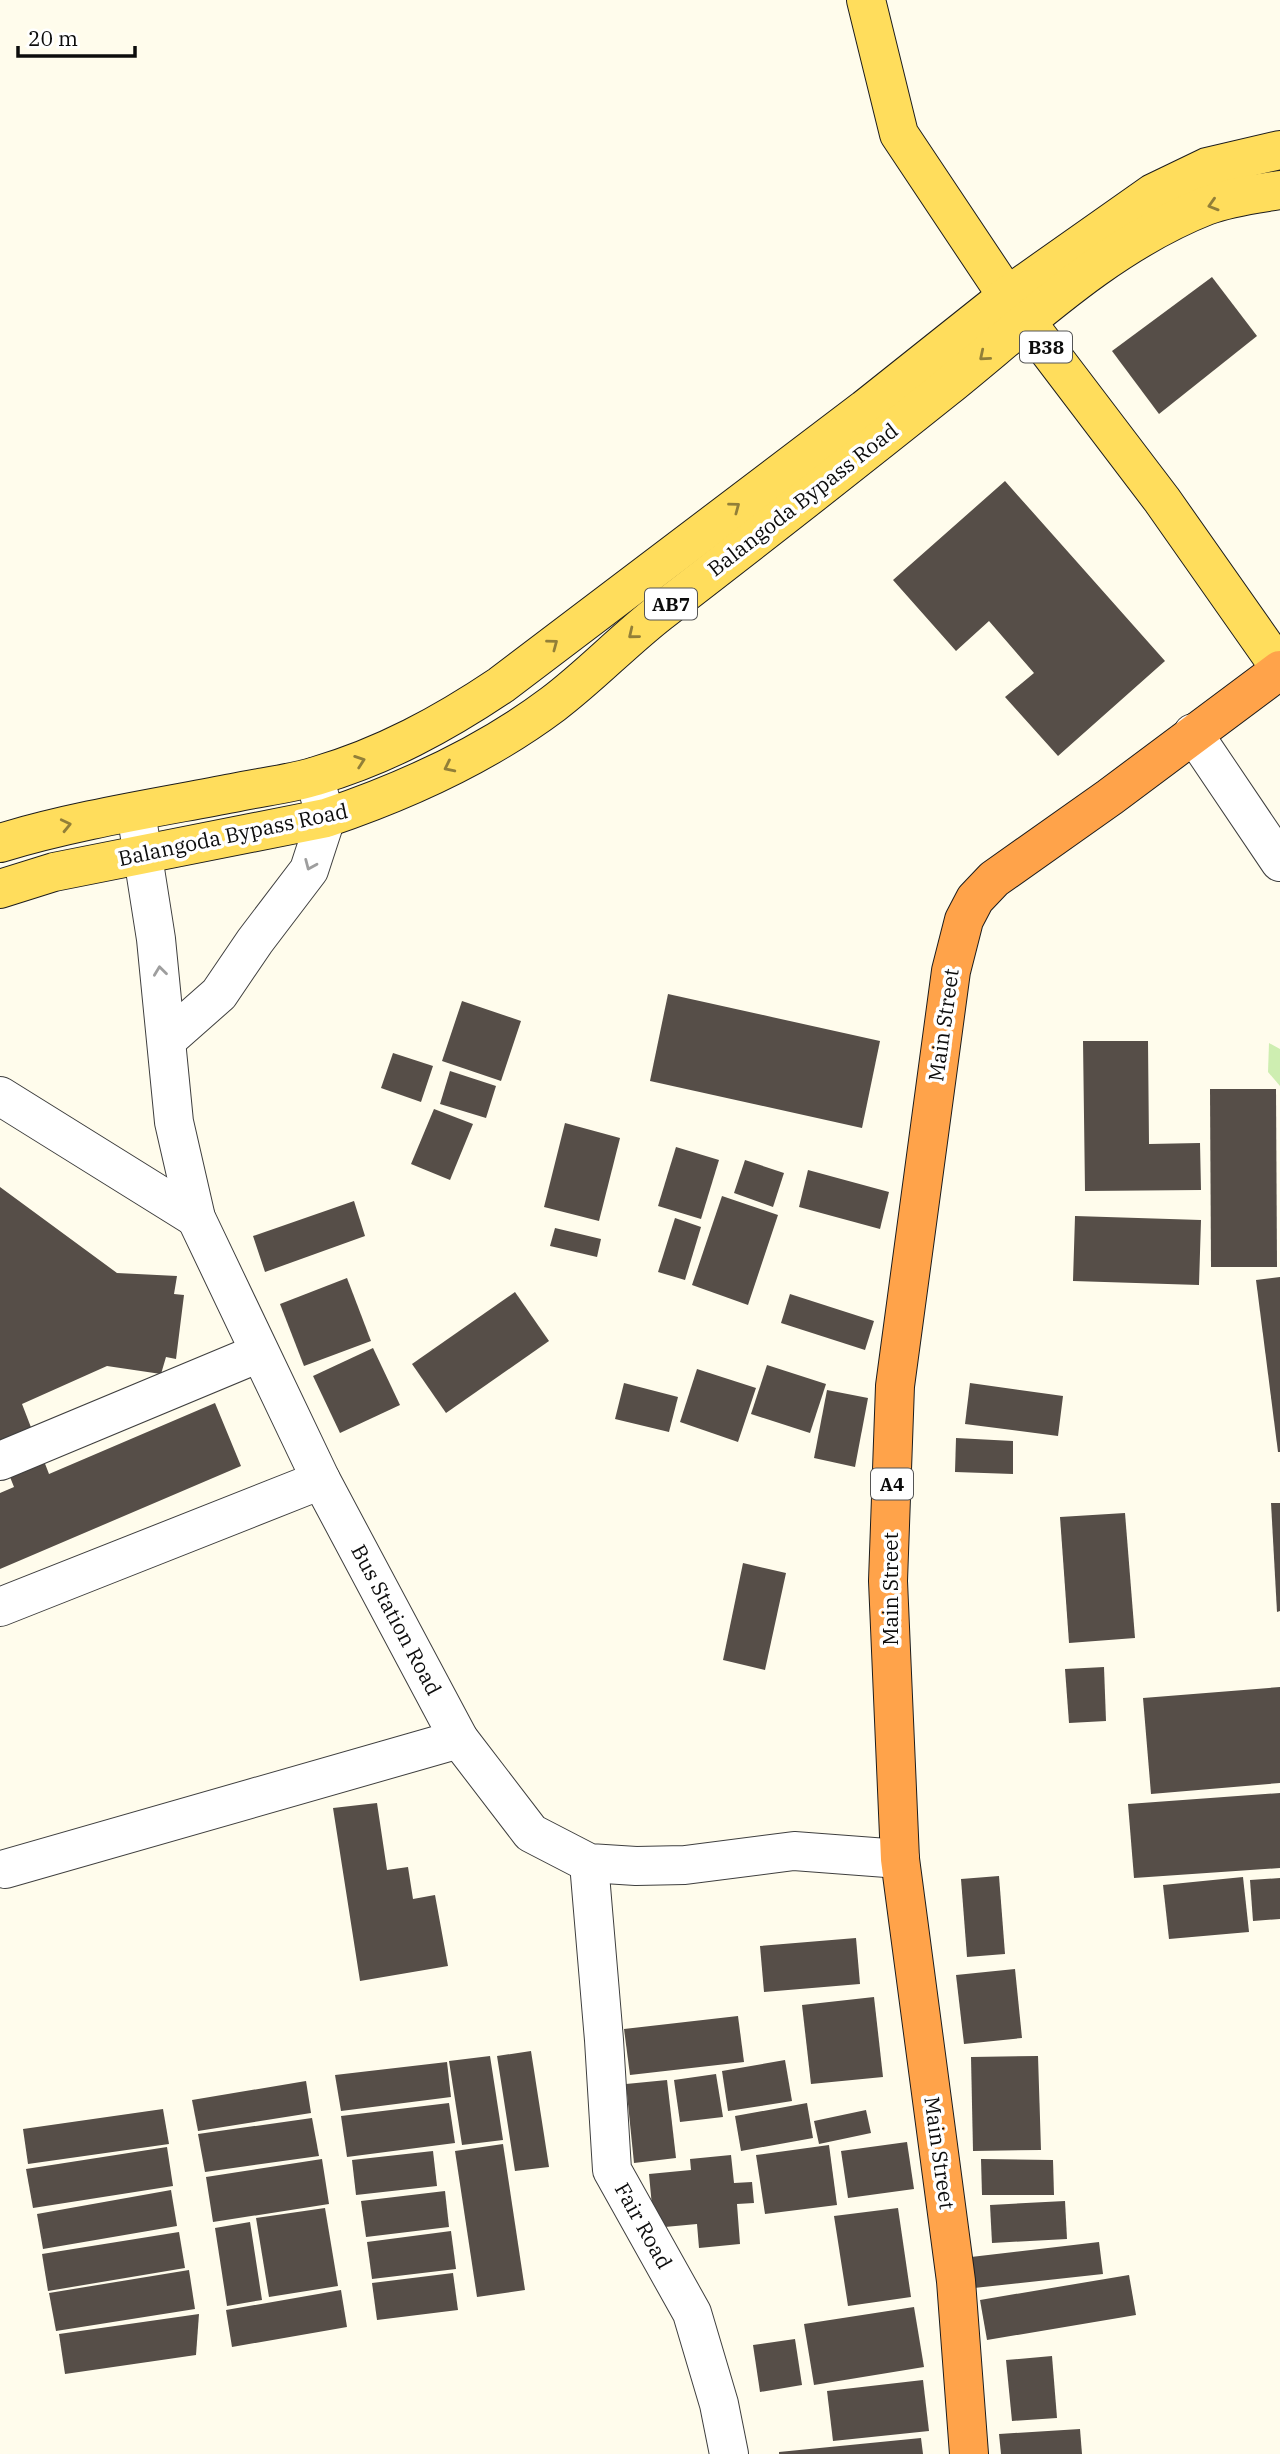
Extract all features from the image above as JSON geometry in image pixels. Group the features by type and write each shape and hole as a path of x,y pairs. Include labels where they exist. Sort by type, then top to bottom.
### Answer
{"highway":[{"name":"Main Street","path":"969,2454 956,2281 900,1859 888,1581 895,1386 956,946 964,920 975,899 994,879 1110,797 1280,669"}],"main road":[{"name":"B38","path":"866,0 899,134 1017,309 1163,500 1280,669"},
{"name":"Balangoda Bypass Road","path":"0,890 54,872 326,818 361,806 455,764 505,736 554,703 628,637 947,387 1017,309 1153,193 1207,167 1280,150"},
{"name":"Balangoda Bypass Road","path":"0,843 69,824 314,777 374,756 422,734 490,692 865,409 1017,309 1167,223 1210,205 1280,190"}],"street":[{"path":"1193,733 1280,862"},
{"path":"168,1039 219,993 309,870 326,818 314,777"},
{"name":"Bus Station Road","path":"136,812 156,939 168,1039 174,1122 196,1218 321,1480 459,1739 531,1833 589,1863 685,1865 794,1851 900,1859"},
{"path":"0,1096 196,1218"},
{"path":"0,1461 259,1353"},
{"path":"0,1607 321,1480"},
{"path":"5,1869 459,1739"},
{"name":"Fair Road","path":"589,1863 604,2040 611,2170 692,2313 719,2404 730,2454"}],"green space":[{"path":"1269,1043 1280,1049 1280,1086 1268,1072"}],"building":[{"path":"1212,277 1257,336 1159,414 1112,351"},
{"path":"1005,481 1165,661 1058,756 1005,697 1034,673 989,621 956,651 893,580"},
{"path":"668,994 880,1041 862,1128 650,1081"},
{"path":"462,1001 521,1021 501,1081 442,1061"},
{"path":"1083,1041 1148,1041 1149,1144 1200,1143 1201,1190 1085,1191"},
{"path":"393,1053 433,1066 421,1102 381,1088"},
{"path":"450,1071 496,1086 486,1118 440,1104"},
{"path":"1210,1089 1276,1089 1277,1267 1211,1267"},
{"path":"434,1109 473,1124 450,1180 411,1164"},
{"path":"565,1123 620,1138 599,1221 544,1207"},
{"path":"676,1147 719,1160 701,1219 658,1206"},
{"path":"745,1160 784,1173 773,1207 734,1193"},
{"path":"808,1170 889,1192 880,1229 799,1207"},
{"path":"0,1187 117,1273 177,1276 174,1294 184,1295 176,1359 166,1357 161,1374 107,1366 22,1404 49,1474 215,1403 241,1466 0,1569 0,1493 14,1487 0,1452"},
{"path":"722,1196 778,1215 748,1305 692,1285"},
{"path":"354,1201 365,1236 265,1272 253,1236"},
{"path":"1075,1216 1201,1220 1199,1285 1073,1281"},
{"path":"675,1218 701,1227 685,1280 658,1272"},
{"path":"555,1228 601,1239 597,1257 550,1246"},
{"path":"1280,1277 1280,1452 1278,1452 1256,1280"},
{"path":"347,1278 371,1341 304,1366 280,1304"},
{"path":"515,1292 549,1341 446,1413 412,1364"},
{"path":"790,1294 874,1321 865,1350 781,1323"},
{"path":"373,1348 400,1405 340,1433 313,1376"},
{"path":"767,1365 826,1384 810,1433 751,1414"},
{"path":"697,1369 756,1388 738,1442 680,1422"},
{"path":"624,1383 678,1397 669,1432 615,1419"},
{"path":"970,1383 1063,1396 1058,1436 965,1424"},
{"path":"827,1390 868,1398 855,1467 814,1458"},
{"path":"956,1438 1013,1441 1013,1474 955,1472"},
{"path":"1271,1503 1280,1503 1280,1611 1277,1612"},
{"path":"1125,1513 1135,1638 1069,1643 1060,1517"},
{"path":"743,1563 786,1573 765,1670 723,1660"},
{"path":"1104,1667 1106,1721 1069,1723 1065,1669"},
{"path":"1280,1687 1280,1783 1151,1794 1143,1698"},
{"path":"1280,1793 1280,1868 1134,1878 1128,1804"},
{"path":"377,1803 387,1870 408,1867 413,1899 435,1895 448,1966 360,1981 333,1808"},
{"path":"999,1876 1005,1954 967,1957 961,1879"},
{"path":"1243,1877 1249,1932 1169,1939 1163,1885"},
{"path":"1280,1878 1280,1919 1253,1921 1250,1880"},
{"path":"856,1938 860,1984 764,1992 760,1946"},
{"path":"1015,1969 1022,2038 964,2044 956,1975"},
{"path":"874,1997 883,2077 811,2084 802,2005"},
{"path":"738,2016 744,2062 630,2075 624,2029"},
{"path":"531,2051 549,2167 515,2171 497,2056"},
{"path":"490,2056 503,2140 462,2145 449,2061"},
{"path":"1038,2056 1041,2150 973,2151 971,2057"},
{"path":"785,2060 792,2101 728,2111 722,2071"},
{"path":"447,2062 451,2097 341,2111 335,2075"},
{"path":"716,2074 723,2117 680,2122 674,2080"},
{"path":"667,2080 676,2158 634,2163 626,2084"},
{"path":"306,2081 311,2113 198,2131 192,2100"},
{"path":"449,2103 455,2143 347,2157 341,2116"},
{"path":"807,2103 813,2138 741,2151 735,2116"},
{"path":"163,2109 169,2144 28,2164 23,2129"},
{"path":"866,2110 871,2133 819,2144 814,2121"},
{"path":"312,2118 319,2156 205,2172 198,2134"},
{"path":"907,2142 914,2189 848,2198 841,2151"},
{"path":"503,2144 525,2290 477,2297 455,2151"},
{"path":"829,2145 837,2205 765,2214 756,2155"},
{"path":"167,2147 173,2186 33,2208 26,2169"},
{"path":"433,2151 437,2186 356,2195 352,2160"},
{"path":"731,2155 734,2183 752,2182 754,2203 737,2204 740,2244 699,2248 697,2224 654,2228 649,2174 691,2170 690,2159"},
{"path":"322,2159 329,2204 213,2222 206,2177"},
{"path":"981,2159 1053,2160 1054,2195 982,2195"},
{"path":"171,2190 177,2226 43,2249 37,2214"},
{"path":"445,2191 449,2227 366,2237 361,2201"},
{"path":"1065,2201 1067,2239 992,2243 990,2205"},
{"path":"325,2208 338,2286 269,2297 256,2218"},
{"path":"898,2208 911,2297 848,2306 834,2216"},
{"path":"250,2222 262,2300 227,2306 215,2228"},
{"path":"451,2231 456,2269 372,2279 367,2242"},
{"path":"179,2232 185,2268 48,2291 42,2254"},
{"path":"1099,2242 1103,2274 974,2288 971,2257"},
{"path":"189,2270 195,2309 56,2331 49,2293"},
{"path":"453,2273 458,2310 377,2320 372,2283"},
{"path":"1129,2275 1136,2315 987,2340 980,2300"},
{"path":"341,2290 347,2327 232,2347 226,2310"},
{"path":"914,2307 924,2367 814,2385 804,2324"},
{"path":"199,2314 196,2355 65,2374 59,2334"},
{"path":"795,2339 802,2385 760,2392 753,2345"},
{"path":"1052,2356 1057,2418 1012,2421 1006,2360"},
{"path":"923,2380 929,2431 833,2441 827,2391"},
{"path":"1080,2429 1082,2454 1001,2454 999,2434"},
{"path":"921,2438 923,2454 779,2454 779,2452"}]}
